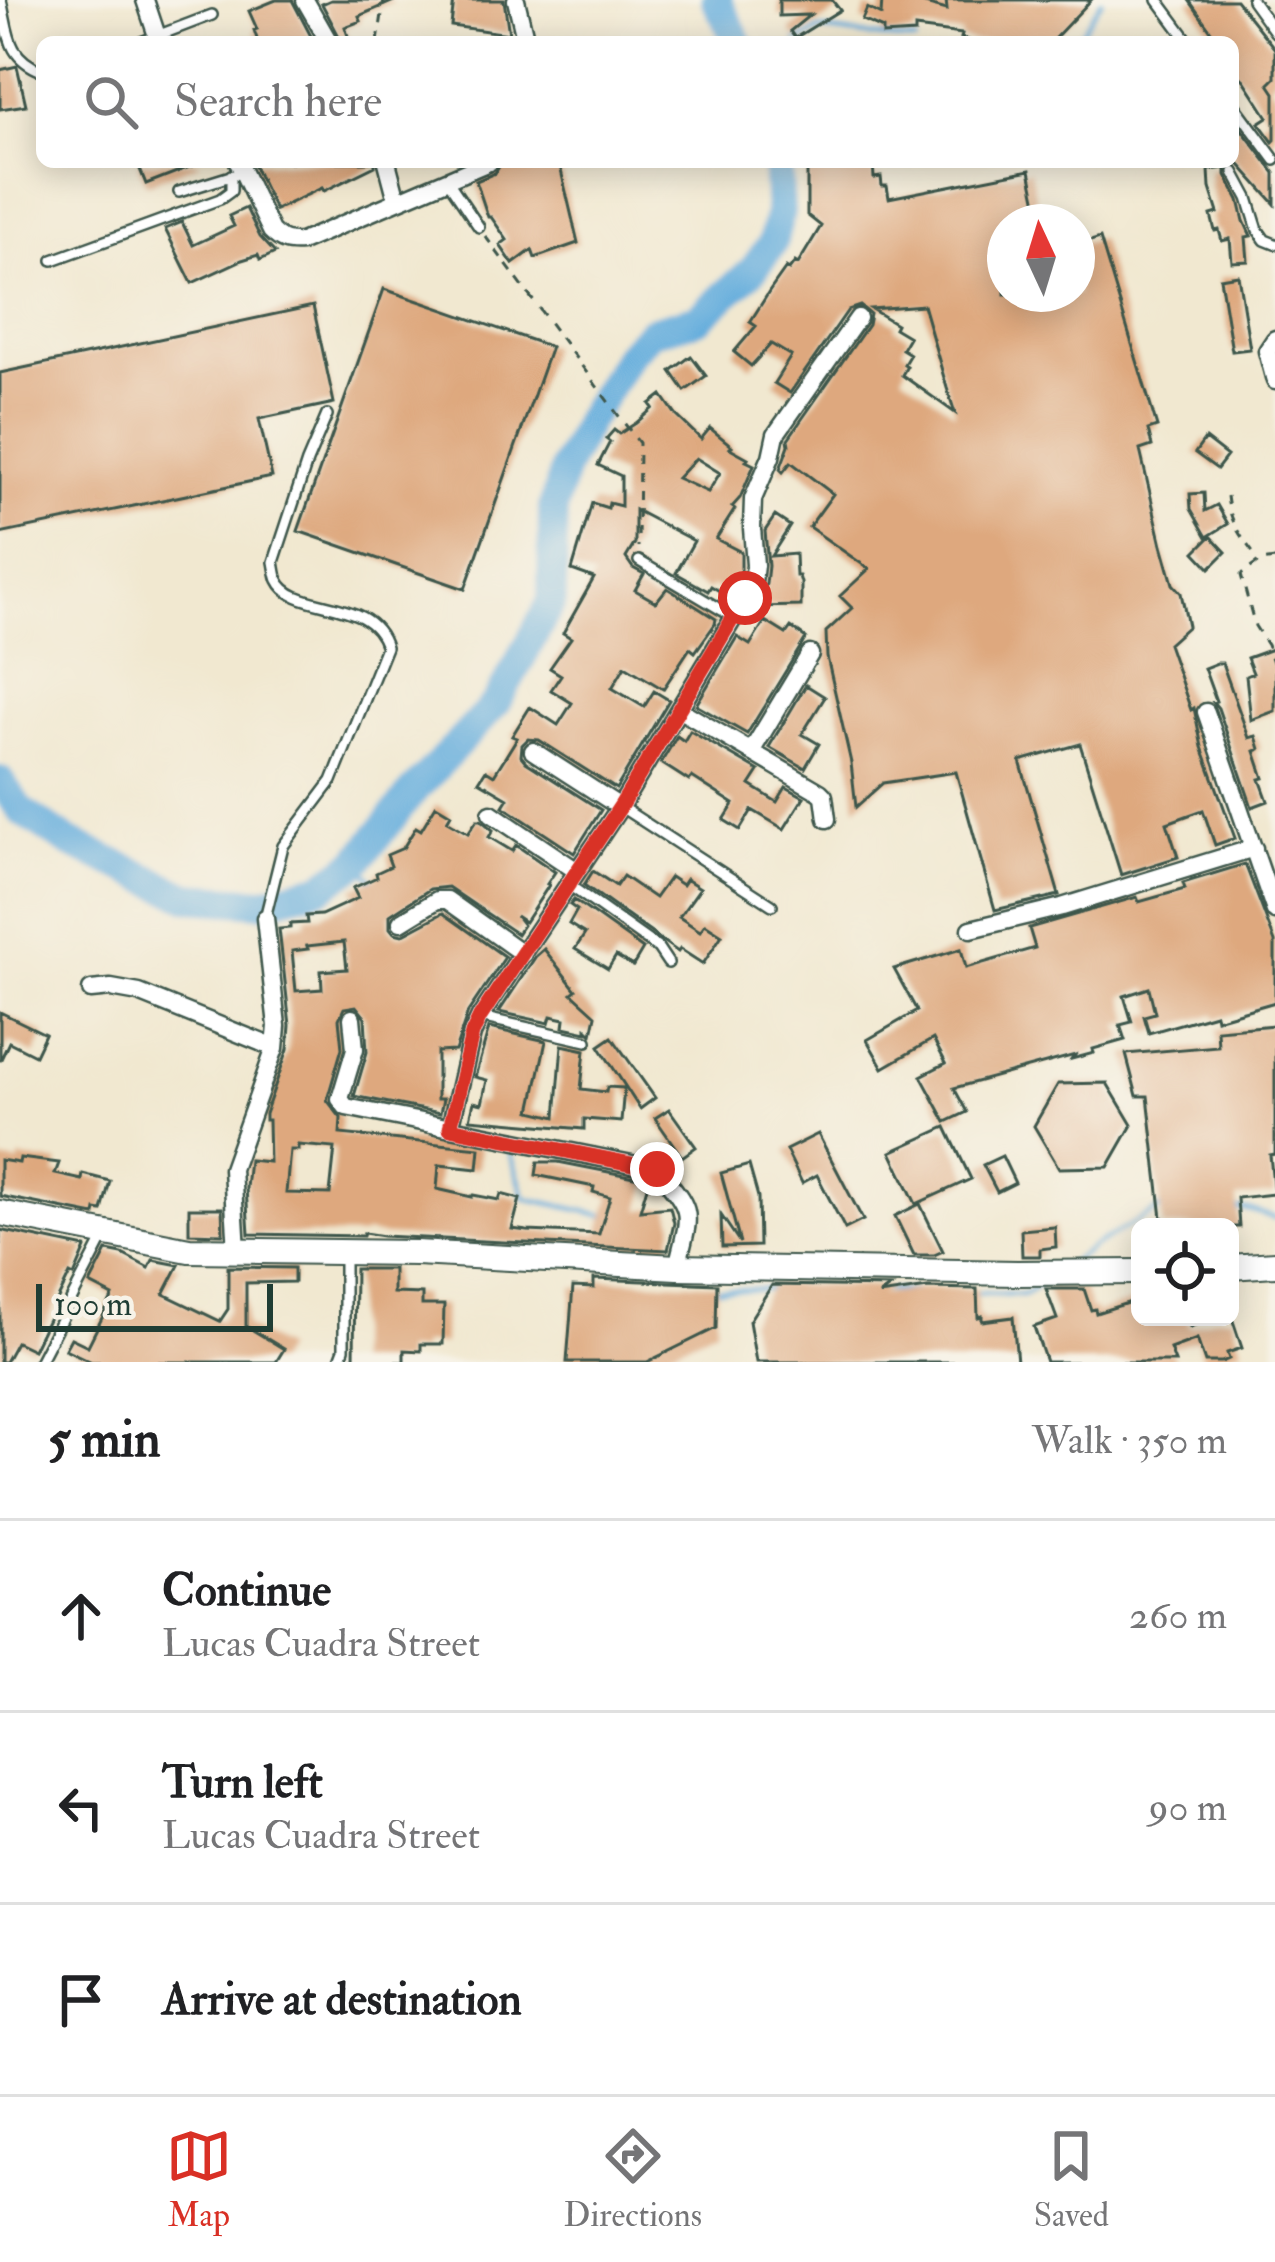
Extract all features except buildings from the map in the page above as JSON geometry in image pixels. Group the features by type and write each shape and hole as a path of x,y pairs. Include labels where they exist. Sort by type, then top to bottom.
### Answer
{"main road":[{"path":"0,1213 189,1250 416,1252 677,1267 1131,1272"},
{"path":"1239,1266 1275,1264"}],"street":[{"path":"145,0 151,36"},
{"path":"305,0 325,36"},
{"path":"516,0 525,36"},
{"path":"389,168 397,200"},
{"path":"237,170 272,231 290,243 473,168"},
{"path":"450,1128 480,1017 620,807 754,582 753,499 776,434 857,318"},
{"path":"1275,338 1267,351 1275,381"},
{"path":"751,752 810,653"},
{"path":"680,710 820,792 826,819"},
{"path":"1206,712 1275,910"},
{"path":"533,751 620,807"},
{"path":"491,813 573,878"},
{"path":"971,929 1062,907 1254,848"},
{"path":"401,922 437,900 447,900 523,954"},
{"path":"237,1251 232,1169 275,1048 277,1026 265,918"},
{"path":"92,990 139,993 275,1048"},
{"path":"352,1018 355,1049 340,1100 346,1107 657,1169 687,1208 677,1267"}],"lane":[{"path":"1,0 6,51 36,68"},
{"path":"1158,0 1185,36"},
{"path":"1252,0 1275,32"},
{"path":"162,36 212,15"},
{"path":"1239,111 1275,160"},
{"path":"179,192 237,170"},
{"path":"53,260 220,199 231,191 237,170"},
{"path":"1234,172 1258,230 1275,244"},
{"path":"446,178 479,227"},
{"path":"265,918 284,846 332,781 386,646 378,627 358,614 292,595 276,578 274,562 327,415"},
{"path":"639,561 735,619"},
{"path":"620,807 772,905"},
{"path":"573,878 658,948 668,963"},
{"path":"480,1017 586,1040"},
{"path":"39,1362 105,1235"},
{"path":"339,1362 344,1349 344,1252"}],"path":[{"path":"378,36 384,0"},
{"path":"479,227 639,443 639,561"},
{"path":"1227,496 1234,529 1260,561"},
{"path":"1275,559 1260,561 1241,574 1275,668"}],"waterway":[{"path":"716,0 735,36"},
{"path":"1079,36 1102,0"},
{"path":"808,36 820,30 868,36"},
{"path":"0,781 21,811 70,843 189,897 262,902 323,886 357,862 411,794 496,703 552,601 553,508 564,469 588,420 629,353 651,331 699,318 753,270 772,244 780,212 777,168"},
{"path":"357,862 375,882"},
{"path":"508,1146 525,1198 607,1216"},
{"path":"1070,1263 1163,1207"},
{"path":"1234,1209 1275,1218"},
{"path":"972,1293 1025,1295 1041,1283"},
{"path":"714,1289 775,1289"},
{"path":"882,1290 913,1291"}],"route":[{"path":"657,1169 450,1128 480,1017 620,807 745,598"}]}
